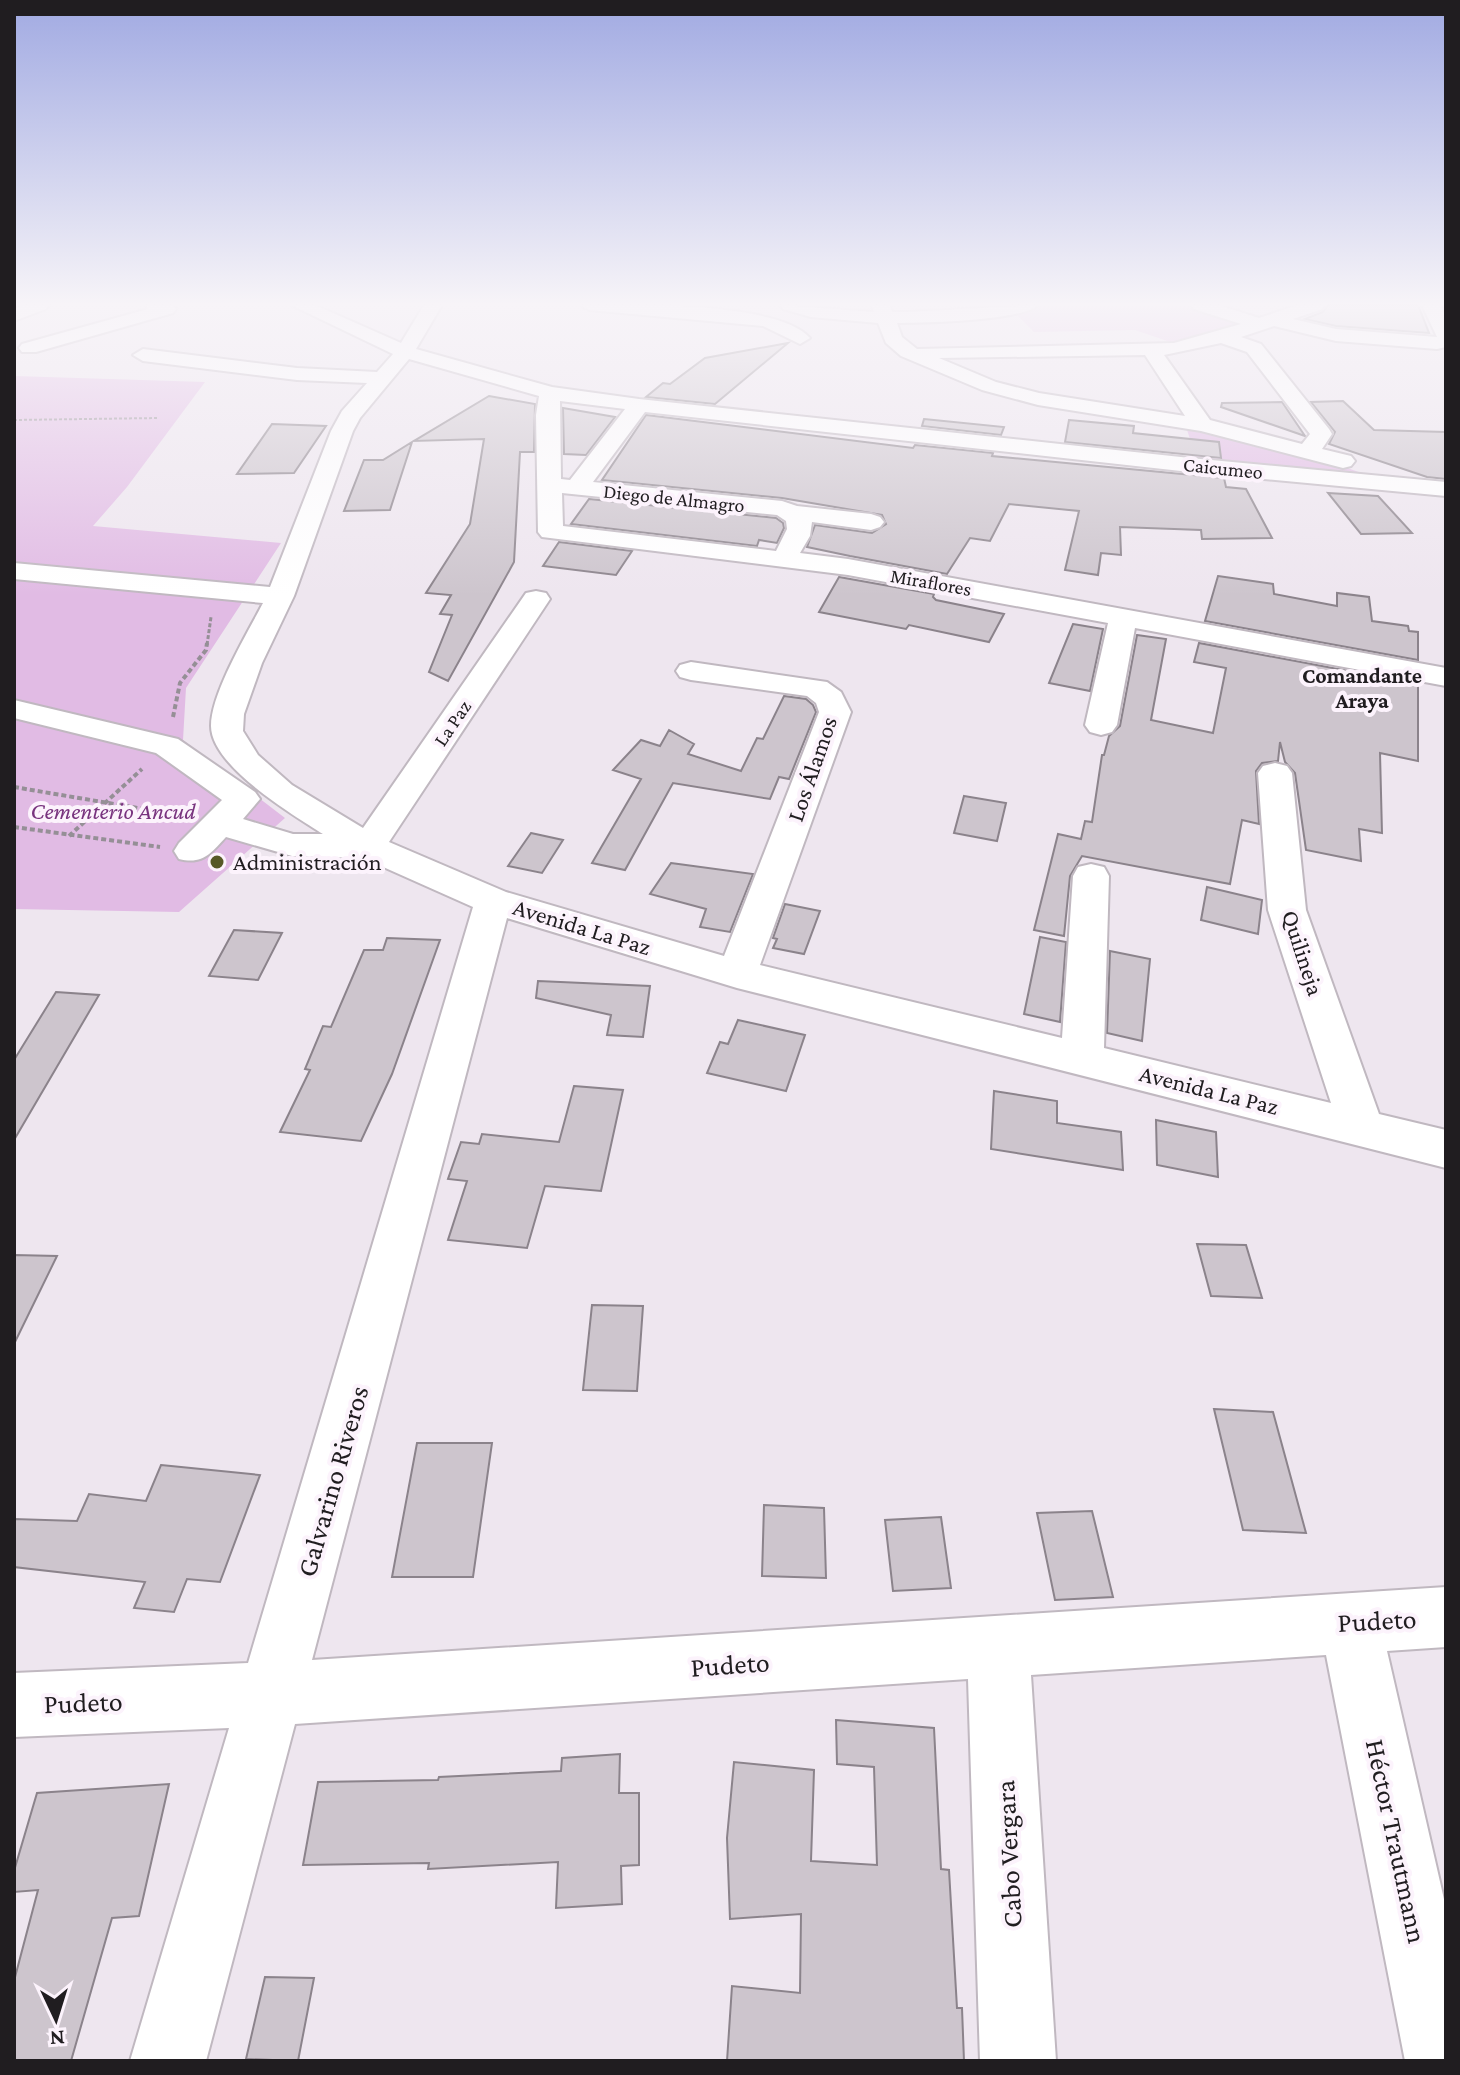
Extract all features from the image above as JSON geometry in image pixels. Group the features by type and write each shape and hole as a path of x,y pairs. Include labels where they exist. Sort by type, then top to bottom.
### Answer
{"street":[{"name":"Avenida La Paz","path":"362,402 342,431 280,596 232,698 227,731 245,761 280,792 368,847 493,901 737,974 1446,1149"},
{"name":"Miraflores","path":"549,402 547,415 564,486 551,532 848,567 1446,677"},
{"name":"Caicumeo","path":"616,402 1446,489"},
{"path":"1058,402 1202,425 1309,450 1410,487"},
{"path":"1186,402 1202,425"},
{"path":"1296,402 1321,434 1309,450"},
{"path":"564,486 639,405"},
{"name":"Diego de Almagro","path":"564,486 782,508 796,513 871,522"},
{"path":"784,559 800,530 796,513"},
{"path":"14,571 280,596"},
{"name":"La Paz","path":"368,847 536,599"},
{"path":"1101,725 1123,617"},
{"name":"Los Álamos","path":"691,671 816,688 830,699 835,712 737,974"},
{"path":"14,709 167,746 243,799 192,851"},
{"name":"Quilineja","path":"1275,773 1287,910 1361,1127"},
{"path":"219,823 292,845 368,847"},
{"path":"1082,1058 1091,876"},
{"name":"Galvarino Riveros","path":"168,2061 493,901"},
{"name":"Pudeto","path":"14,1705 272,1694 1446,1617"},
{"name":"Héctor Trautmann","path":"1350,1621 1443,2061"},
{"name":"Cabo Vergara","path":"998,1647 1018,2061"}],"path":[{"path":"14,420 158,418"},
{"path":"69,836 167,746 180,683 206,650 215,591"},
{"path":"14,787 108,801 219,823"},
{"path":"14,827 192,851"}],"green space":[{"name":"Cementerio Ancud","path":"14,402 190,402 127,487 93,526 281,543 186,688 183,740 285,818 179,912 14,909"},
{"path":"1186,427 1305,453 1384,481 1198,463"}],"building":[{"path":"479,402 535,404 534,452 520,452 514,562 448,681 429,672 452,615 440,614 451,595 426,593 470,524 484,439 414,441"},
{"path":"1282,402 1305,436 1221,407 1222,403"},
{"path":"1311,402 1344,402 1374,430 1446,432 1446,479 1427,477 1329,444 1335,432"},
{"path":"563,408 615,417 586,455 564,454"},
{"path":"646,415 913,448 915,445 993,453 992,456 1224,478 1226,487 1246,489 1272,538 1202,539 1201,530 1120,527 1121,555 1101,553 1098,575 1065,570 1079,511 1009,504 990,541 970,538 947,574 850,556 807,547 815,525 872,533 886,524 882,515 782,498 602,480"},
{"path":"924,419 1004,427 1001,435 922,426"},
{"path":"1069,420 1134,426 1133,433 1219,442 1221,458 1065,442"},
{"path":"272,424 326,426 294,473 237,474"},
{"path":"412,442 390,510 344,511 364,460 383,460"},
{"path":"1328,493 1378,496 1412,533 1361,534"},
{"path":"589,499 776,518 784,528 777,543 759,540 757,546 571,524"},
{"path":"559,542 632,551 616,575 543,566"},
{"path":"1218,576 1273,584 1274,594 1337,606 1337,593 1369,597 1372,621 1408,626 1409,631 1418,632 1418,660 1205,621"},
{"path":"839,577 934,594 936,600 1004,614 989,642 909,625 906,629 819,612"},
{"path":"1073,624 1103,629 1090,691 1049,683"},
{"path":"1137,635 1166,639 1151,720 1213,733 1226,668 1194,662 1199,643 1418,684 1418,761 1380,753 1382,833 1359,829 1361,861 1306,850 1295,773 1285,762 1280,742 1278,761 1262,763 1256,771 1259,824 1242,820 1230,884 1082,856 1070,876 1064,936 1034,930 1058,834 1081,839 1085,821 1092,822 1102,755 1109,736 1120,726"},
{"path":"784,696 806,699 816,712 789,779 779,777 770,799 673,783 625,870 592,863 641,779 613,770 641,740 660,746 669,730 694,744 688,754 741,771 757,738 763,739"},
{"path":"964,796 1006,803 997,841 954,833"},
{"path":"531,833 563,840 542,873 508,866"},
{"path":"671,863 753,874 730,932 700,927 706,909 650,894"},
{"path":"1207,887 1262,900 1258,934 1201,920"},
{"path":"785,904 820,911 804,954 773,948 777,939 773,938"},
{"path":"234,930 282,933 258,980 209,976"},
{"path":"1040,937 1066,942 1060,1022 1024,1014"},
{"path":"387,938 440,940 392,1074 361,1141 280,1132 310,1070 305,1069 323,1026 331,1027 364,950 383,950"},
{"path":"1110,951 1150,959 1142,1041 1107,1033"},
{"path":"538,981 650,986 643,1037 607,1035 611,1015 536,998"},
{"path":"56,992 99,995 14,1140 14,1060"},
{"path":"738,1020 805,1035 786,1091 707,1073 720,1042 728,1044"},
{"path":"574,1086 623,1090 601,1191 545,1186 527,1248 448,1240 467,1181 448,1179 461,1142 479,1144 482,1134 559,1142"},
{"path":"994,1091 1057,1101 1057,1123 1121,1132 1123,1170 991,1149"},
{"path":"1156,1120 1216,1132 1218,1177 1157,1165"},
{"path":"1197,1244 1246,1245 1262,1298 1211,1296"},
{"path":"14,1255 57,1256 14,1344"},
{"path":"592,1305 643,1306 637,1391 583,1390"},
{"path":"1214,1409 1273,1412 1306,1533 1243,1530"},
{"path":"417,1443 492,1443 473,1577 392,1577"},
{"path":"161,1465 260,1475 220,1582 187,1579 174,1612 134,1608 145,1582 14,1567 14,1519 77,1521 89,1494 146,1501"},
{"path":"764,1505 824,1508 826,1578 762,1576"},
{"path":"1092,1511 1113,1597 1055,1600 1037,1513"},
{"path":"941,1517 951,1588 893,1591 885,1520"},
{"path":"836,1720 934,1728 941,1869 949,1870 957,2008 962,2008 964,2061 727,2061 732,1986 800,1993 801,1914 730,1919 727,1838 734,1762 814,1770 811,1861 877,1865 874,1767 837,1764"},
{"path":"620,1754 619,1793 639,1793 639,1865 621,1866 622,1904 556,1908 558,1862 428,1869 429,1863 303,1865 318,1782 438,1780 439,1777 561,1771 562,1758"},
{"path":"169,1784 139,1916 112,1918 71,2061 14,2061 14,1981 38,1890 14,1892 14,1871 37,1793"},
{"path":"265,1977 314,1978 298,2061 246,2059"}],"place":[{"name":"Administración","path":"217,862"}],"district":[{"name":"Comandante Araya","path":"1362,688"}]}
